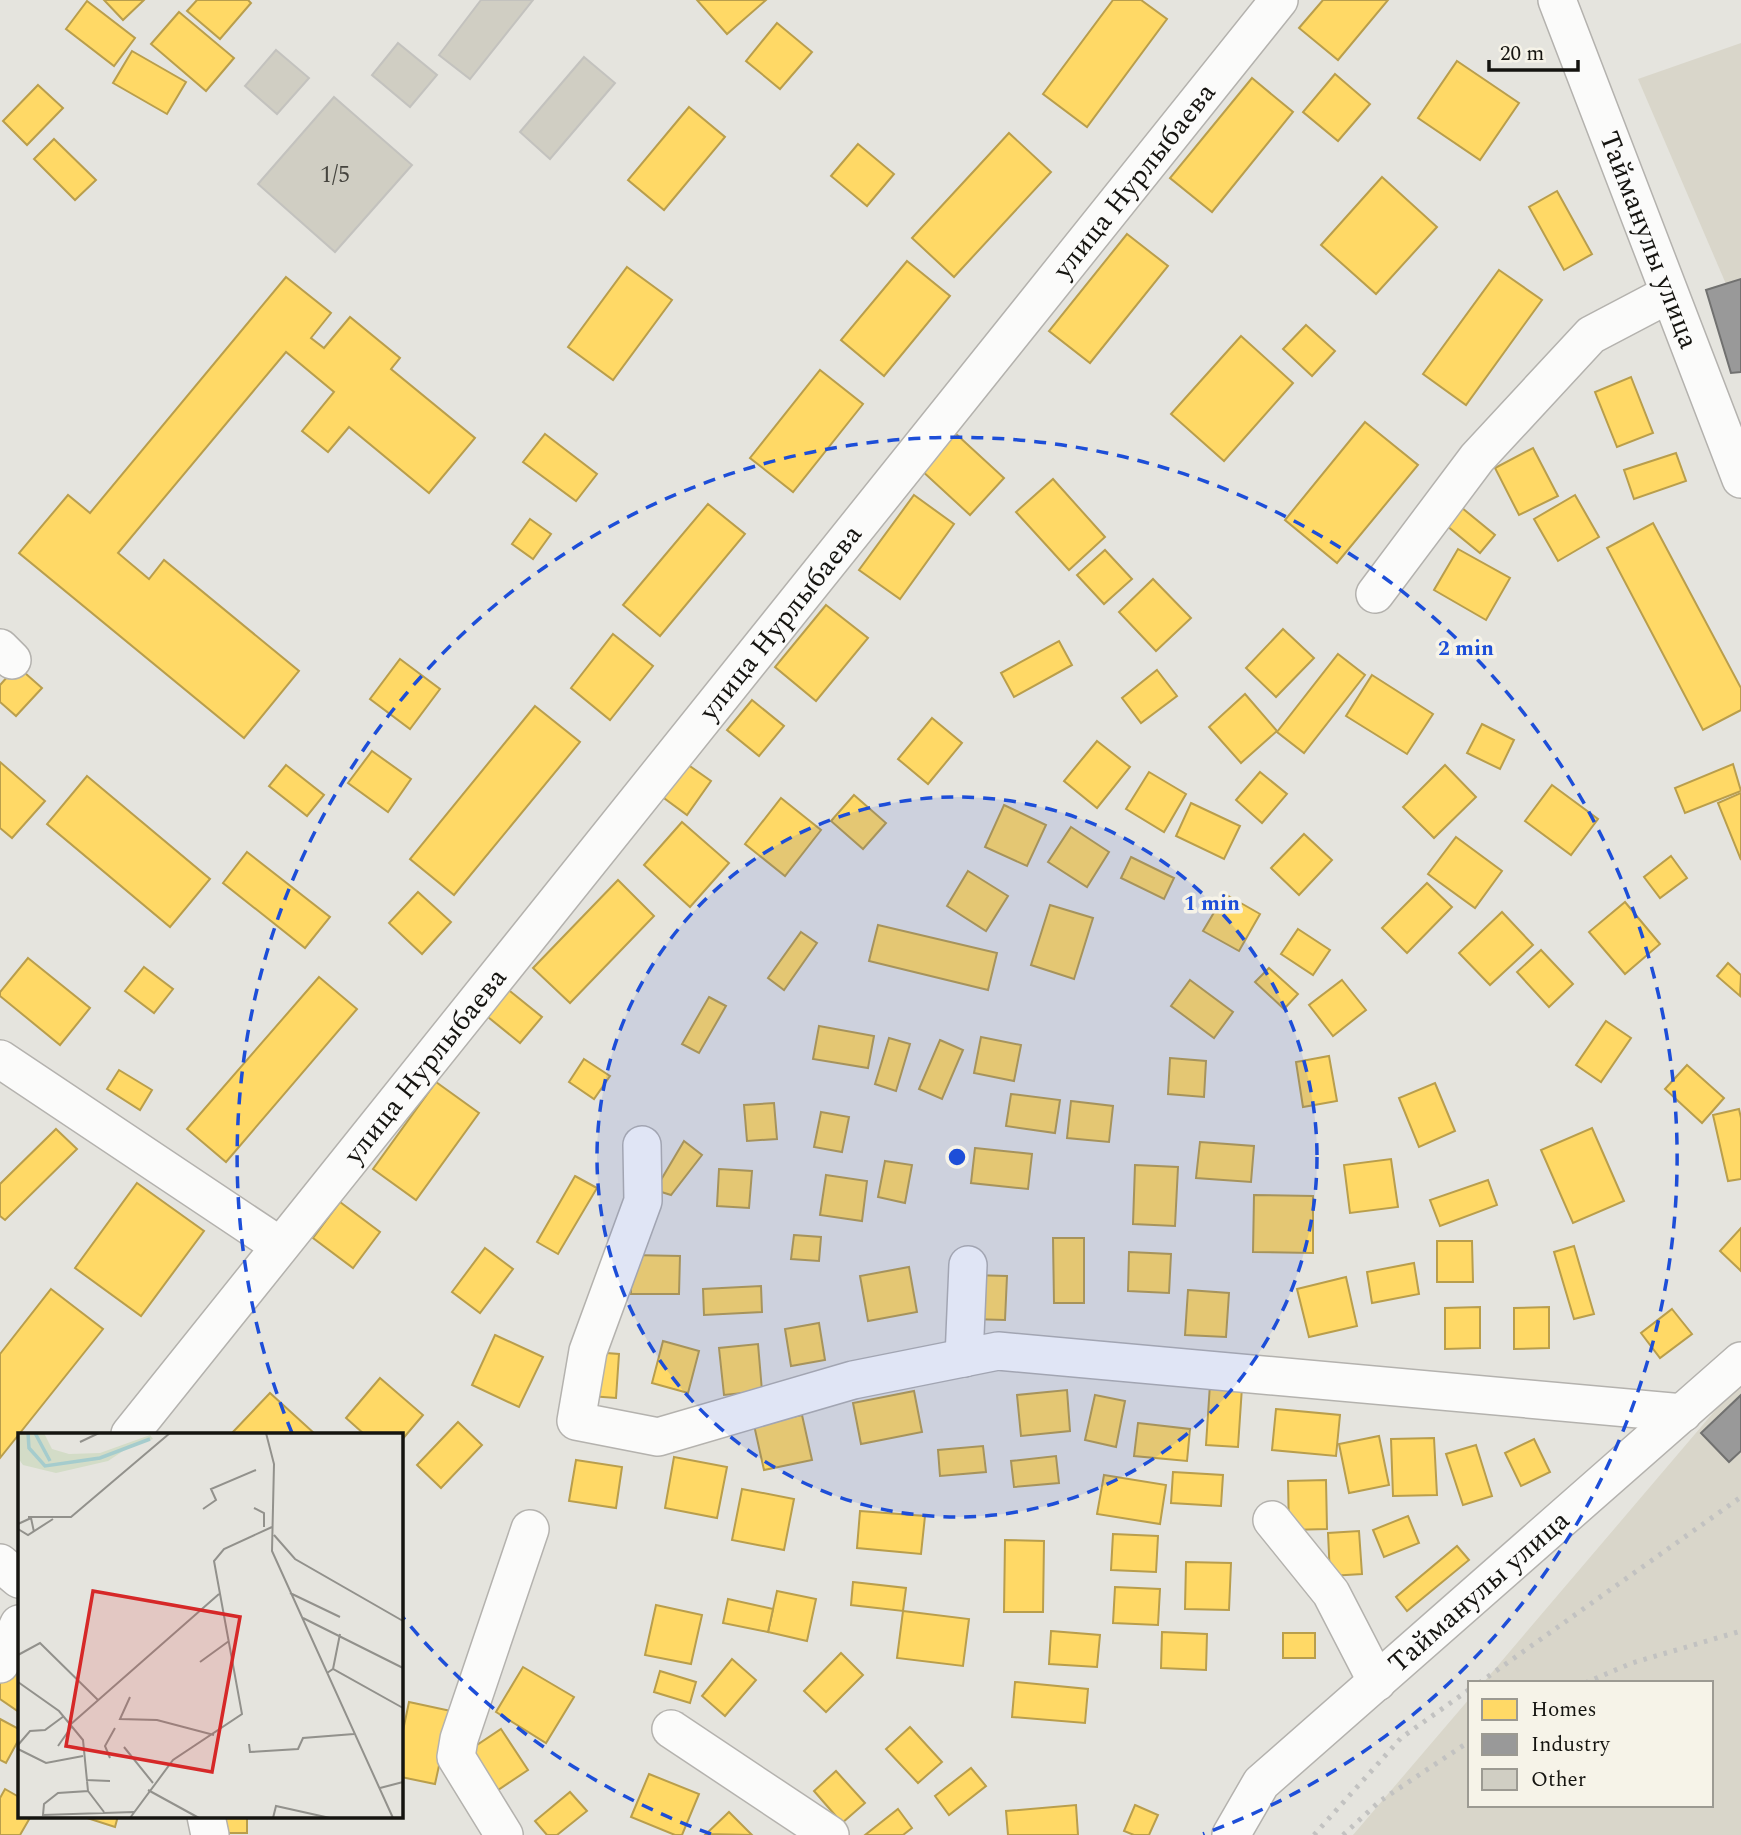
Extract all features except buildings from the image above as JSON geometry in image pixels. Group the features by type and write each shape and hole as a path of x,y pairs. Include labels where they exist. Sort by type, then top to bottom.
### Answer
{"street":[{"name":"улица Нурлыбаева","path":"131,1433 1279,0"},
{"name":"Тайманулы улица","path":"1557,0 1741,479"},
{"path":"1375,594 1477,458 1591,335 1669,294"},
{"path":"0,1059 281,1246"},
{"path":"642,1145 643,1201 588,1351 576,1421 658,1437 853,1380 998,1351 1683,1413"},
{"path":"964,1358 968,1265"},
{"name":"Тайманулы улица","path":"1231,1835 1261,1783 1741,1361"},
{"path":"1272,1520 1331,1593 1377,1682"},
{"path":"504,1835 456,1757 459,1739 530,1529"},
{"path":"0,1664 18,1626"},
{"path":"671,1729 830,1835"}],"shaded area":[{"path":"1741,43 1741,319 1638,79"},
{"path":"1741,1380 1741,1835 1353,1835 1468,1700 1468,1807 1713,1807 1713,1681 1485,1681"}],"railway":[{"path":"1482,1681 1741,1497"},
{"path":"1590,1681 1632,1663 1741,1631"},
{"path":"1314,1835 1401,1738 1468,1690"},
{"path":"1343,1835 1380,1801 1468,1742"}]}
